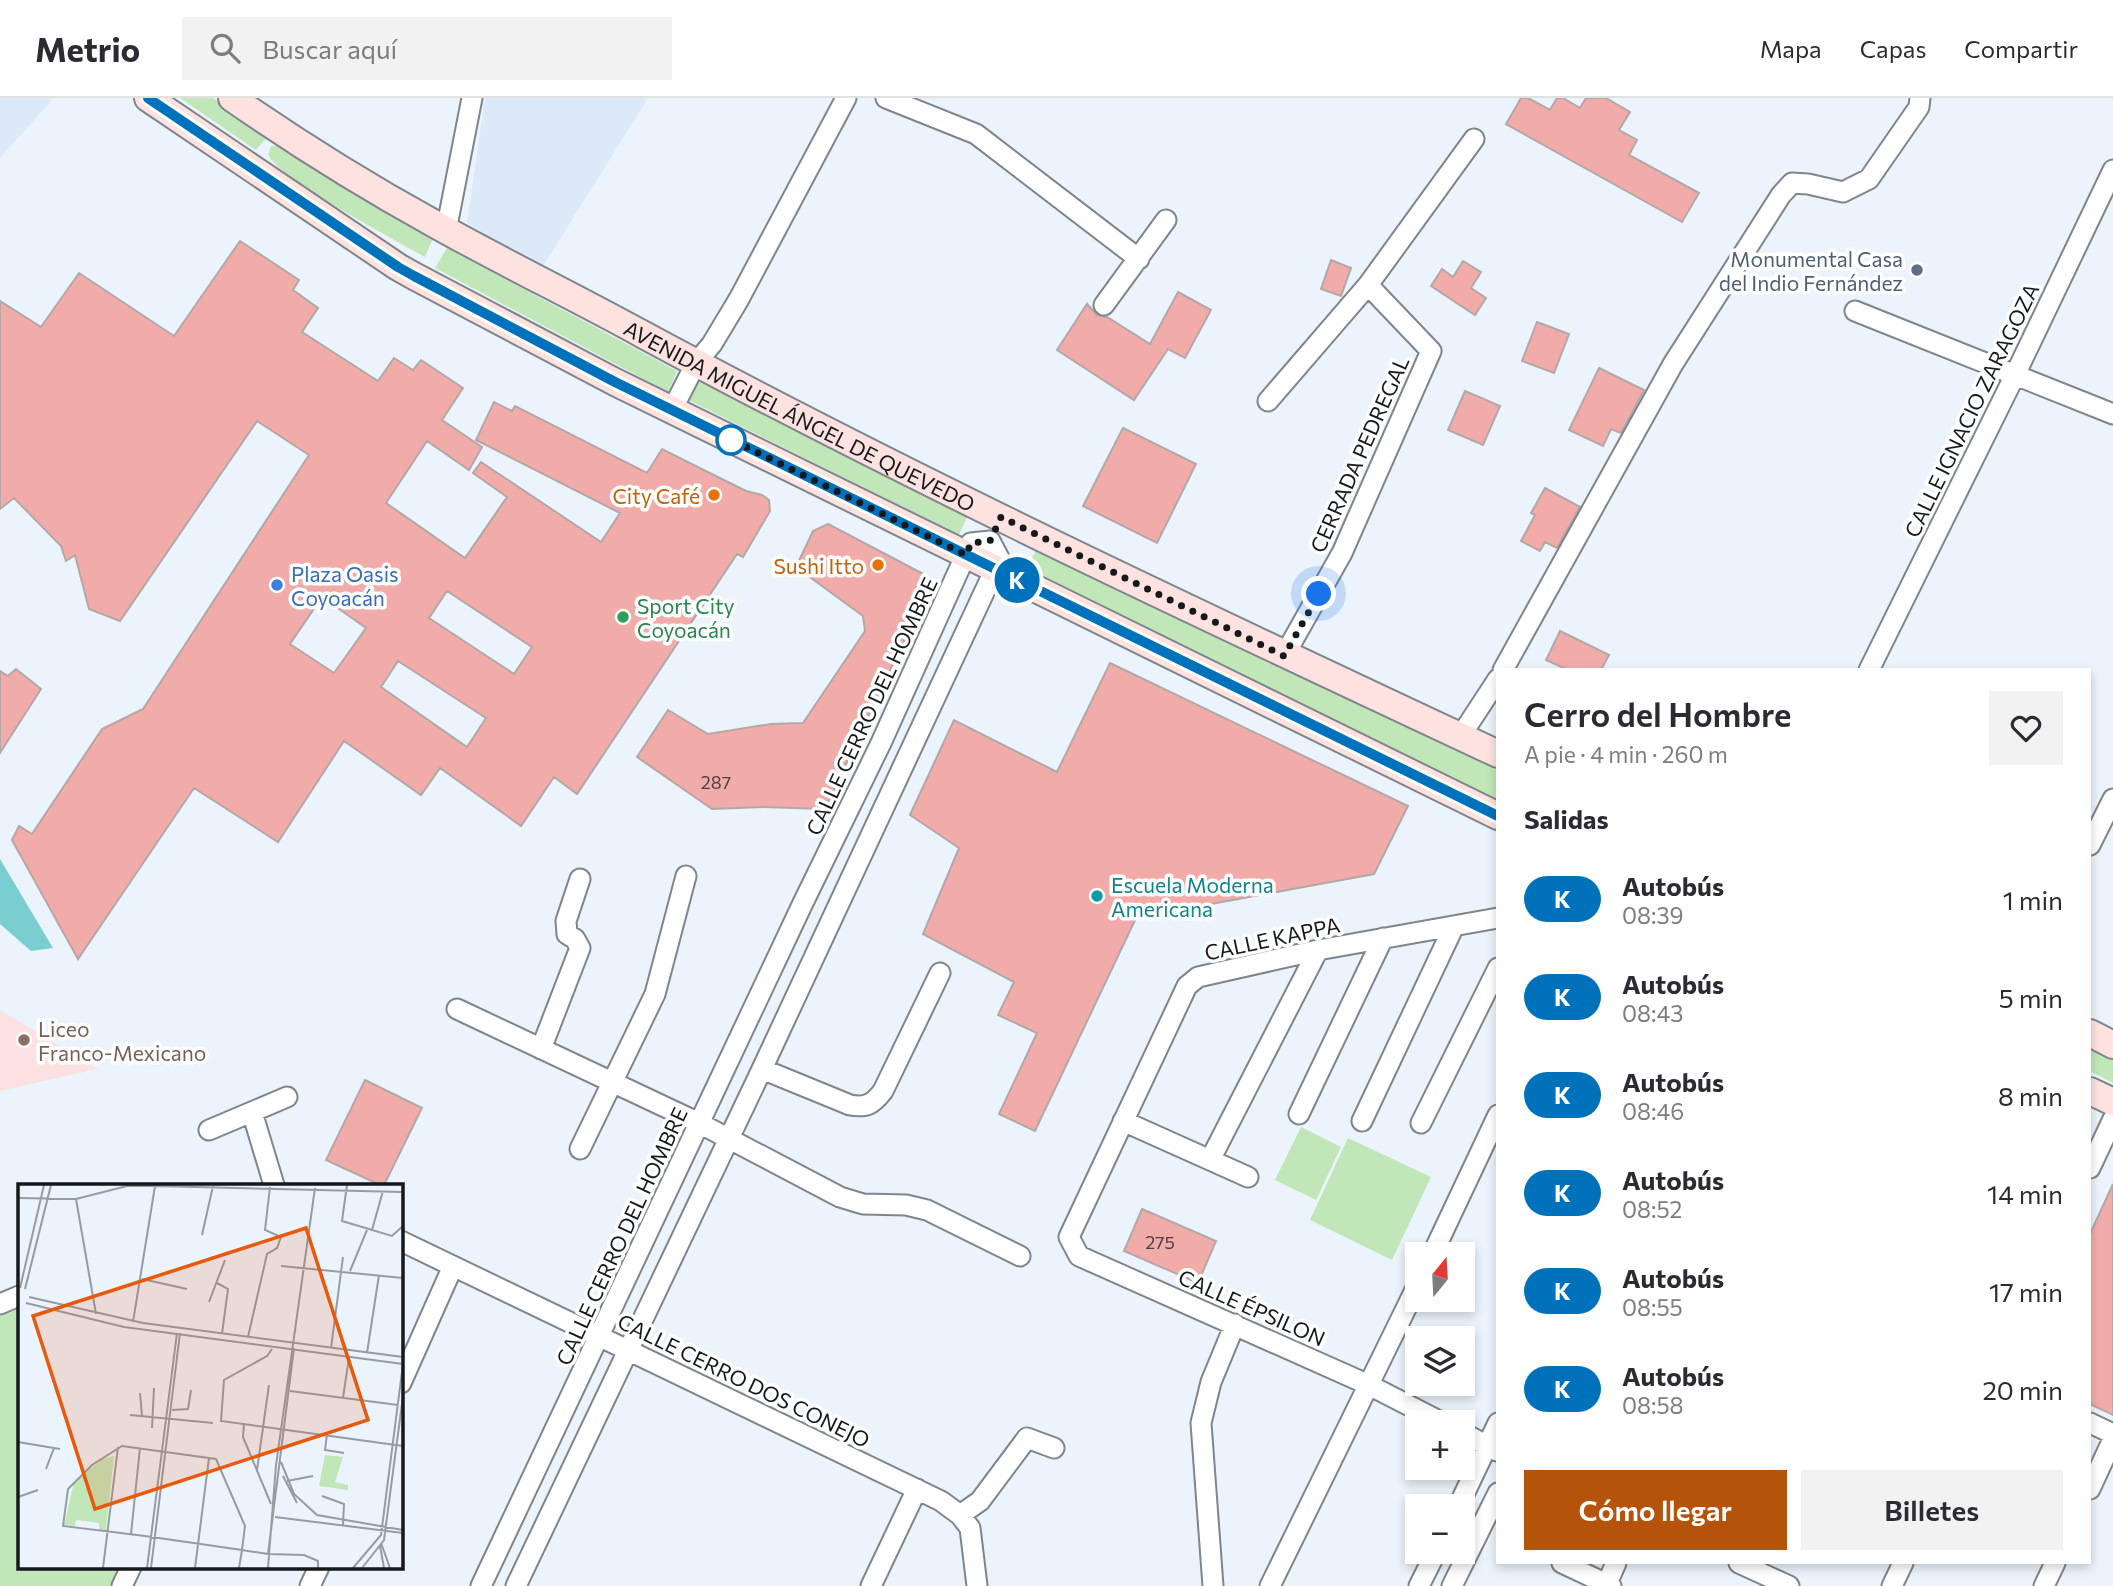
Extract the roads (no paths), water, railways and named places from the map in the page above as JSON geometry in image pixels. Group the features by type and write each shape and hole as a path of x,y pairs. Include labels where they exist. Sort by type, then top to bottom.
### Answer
{"main road":[{"path":"148,98 398,267 672,410 1496,815"},
{"name":"AVENIDA MIGUEL ÁNGEL DE QUEVEDO","path":"232,98 317,156 446,231 696,363 1284,656 1496,753"},
{"path":"2091,1034 2113,1045"},
{"path":"2091,1091 2113,1102"}],"street":[{"path":"446,231 472,98"},
{"path":"672,410 696,363 729,317 846,98"},
{"path":"886,98 976,134 1139,259"},
{"path":"1504,668 1673,364 1781,195 1792,183 1843,192 1869,180 1919,107 1920,98"},
{"path":"1268,401 1368,285 1474,139"},
{"name":"CALLE IGNACIO ZARAGOZA","path":"1869,668 2113,170"},
{"path":"1104,305 1166,220"},
{"name":"CERRADA PEDREGAL","path":"1284,656 1342,553 1431,351 1368,285"},
{"path":"1855,311 2113,414"},
{"path":"990,541 1001,517"},
{"path":"966,555 971,543 990,541"},
{"path":"516,1586 762,1069 995,569 999,558 990,541"},
{"name":"CALLE CERRO DEL HOMBRE","path":"481,1586 881,743 966,555"},
{"path":"1460,737 1496,682"},
{"path":"2091,843 2113,799"},
{"path":"580,1149 655,994 687,876"},
{"path":"541,1049 580,948 575,939 566,934 566,921 580,879"},
{"path":"802,905 832,919"},
{"name":"CALLE KAPPA","path":"1077,1218 1187,986 1198,977 1318,950 1496,918"},
{"path":"1362,1121 1454,926"},
{"path":"1298,1114 1382,938"},
{"path":"1210,1160 1318,950"},
{"path":"762,1069 850,1105 864,1107 875,1102 883,1091 940,972"},
{"path":"1421,1123 1496,972"},
{"path":"457,1009 699,1123 840,1197 863,1204 906,1205 927,1210 1020,1256"},
{"path":"209,1130 287,1097"},
{"path":"252,1112 274,1184"},
{"path":"1438,1242 1496,1119"},
{"path":"2091,1166 2113,1119"},
{"path":"1123,1121 1248,1177"},
{"name":"CALLE ÉPSILON","path":"1077,1218 1069,1237 1079,1256 1235,1324 1418,1410"},
{"name":"CALLE CERRO DOS CONEJO","path":"402,1241 917,1489 941,1501 960,1515"},
{"path":"402,1381 453,1266"},
{"path":"0,1304 18,1296"},
{"path":"1270,1586 1405,1311"},
{"path":"1213,1586 1201,1423 1212,1381 1235,1324"},
{"path":"2091,1423 2113,1434"},
{"path":"976,1586 970,1528 960,1515 979,1500 1027,1438 1054,1448"},
{"path":"1466,1494 1493,1448 1475,1439"},
{"path":"2091,1487 2113,1439"},
{"path":"871,1586 917,1489"},
{"path":"1452,1586 1492,1521 1496,1502"},
{"path":"1419,1586 1430,1564"},
{"path":"1564,1564 1608,1585 1616,1564"},
{"path":"1741,1564 1789,1586"},
{"path":"1892,1586 1903,1564"},
{"path":"2044,1586 2055,1564"},
{"path":"122,1586 131,1568"},
{"path":"310,1586 319,1568"}],"water":[{"path":"0,859 53,948 31,951 0,924"}],"place":[{"name":"Monumental Casa del Indio Fernández","path":"1917,270"},
{"name":"City Café","path":"714,495"},
{"name":"Sushi Itto","path":"878,565"},
{"name":"Plaza Oasis Coyoacán","path":"277,585"},
{"name":"Sport City Coyoacán","path":"623,617"},
{"name":"Escuela Moderna Americana","path":"1097,896"},
{"name":"Liceo Franco-Mexicano","path":"24,1040"}]}
